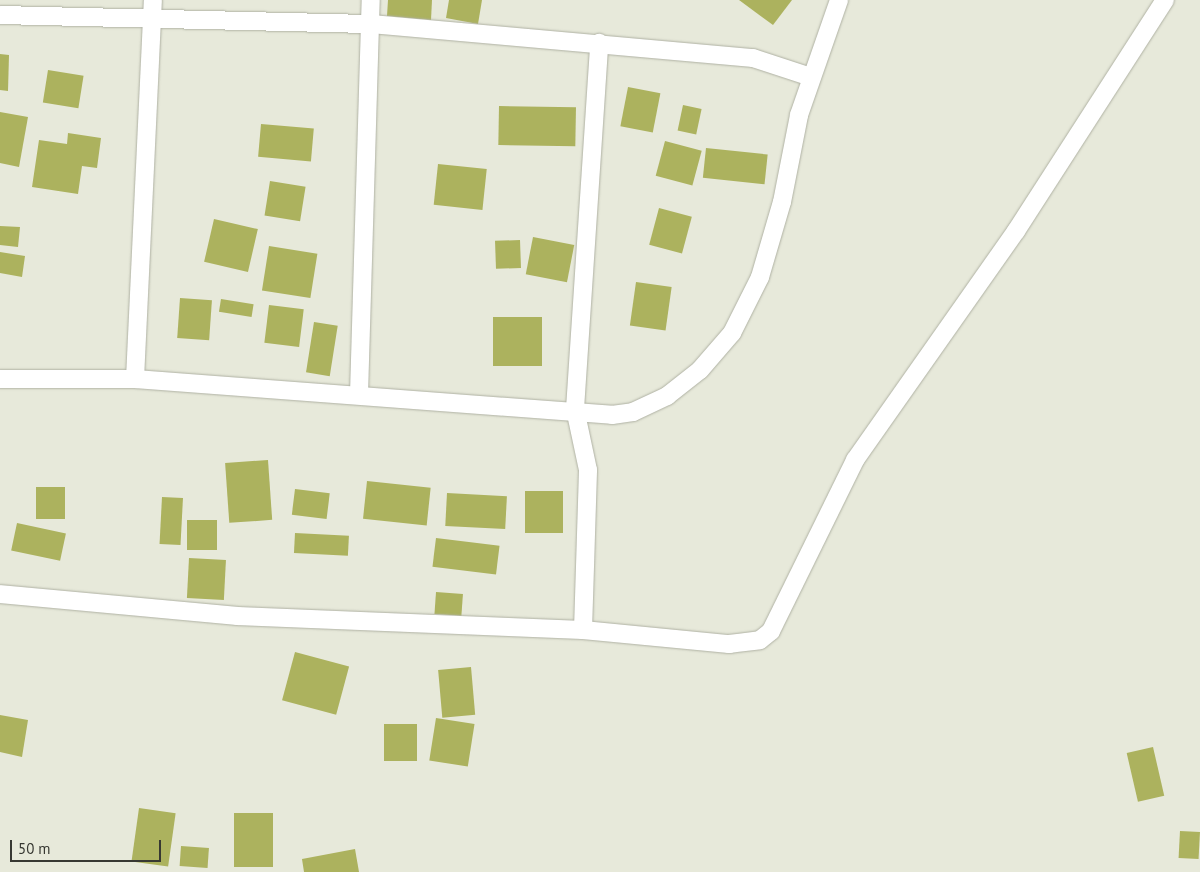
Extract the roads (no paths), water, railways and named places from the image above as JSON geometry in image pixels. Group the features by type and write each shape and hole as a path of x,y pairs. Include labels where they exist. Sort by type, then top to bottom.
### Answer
{"street":[{"path":"359,394 371,0"},
{"path":"0,379 135,379 575,408 619,414 667,396 700,370 732,333 760,277 811,77 840,0"},
{"path":"0,594 237,616 583,630 729,644 749,644 771,631 854,460 1016,231 1165,0"},
{"path":"135,379 152,8"},
{"path":"0,16 152,8 371,24 753,58 811,77"},
{"path":"583,630 588,470 575,408 600,43"}]}
